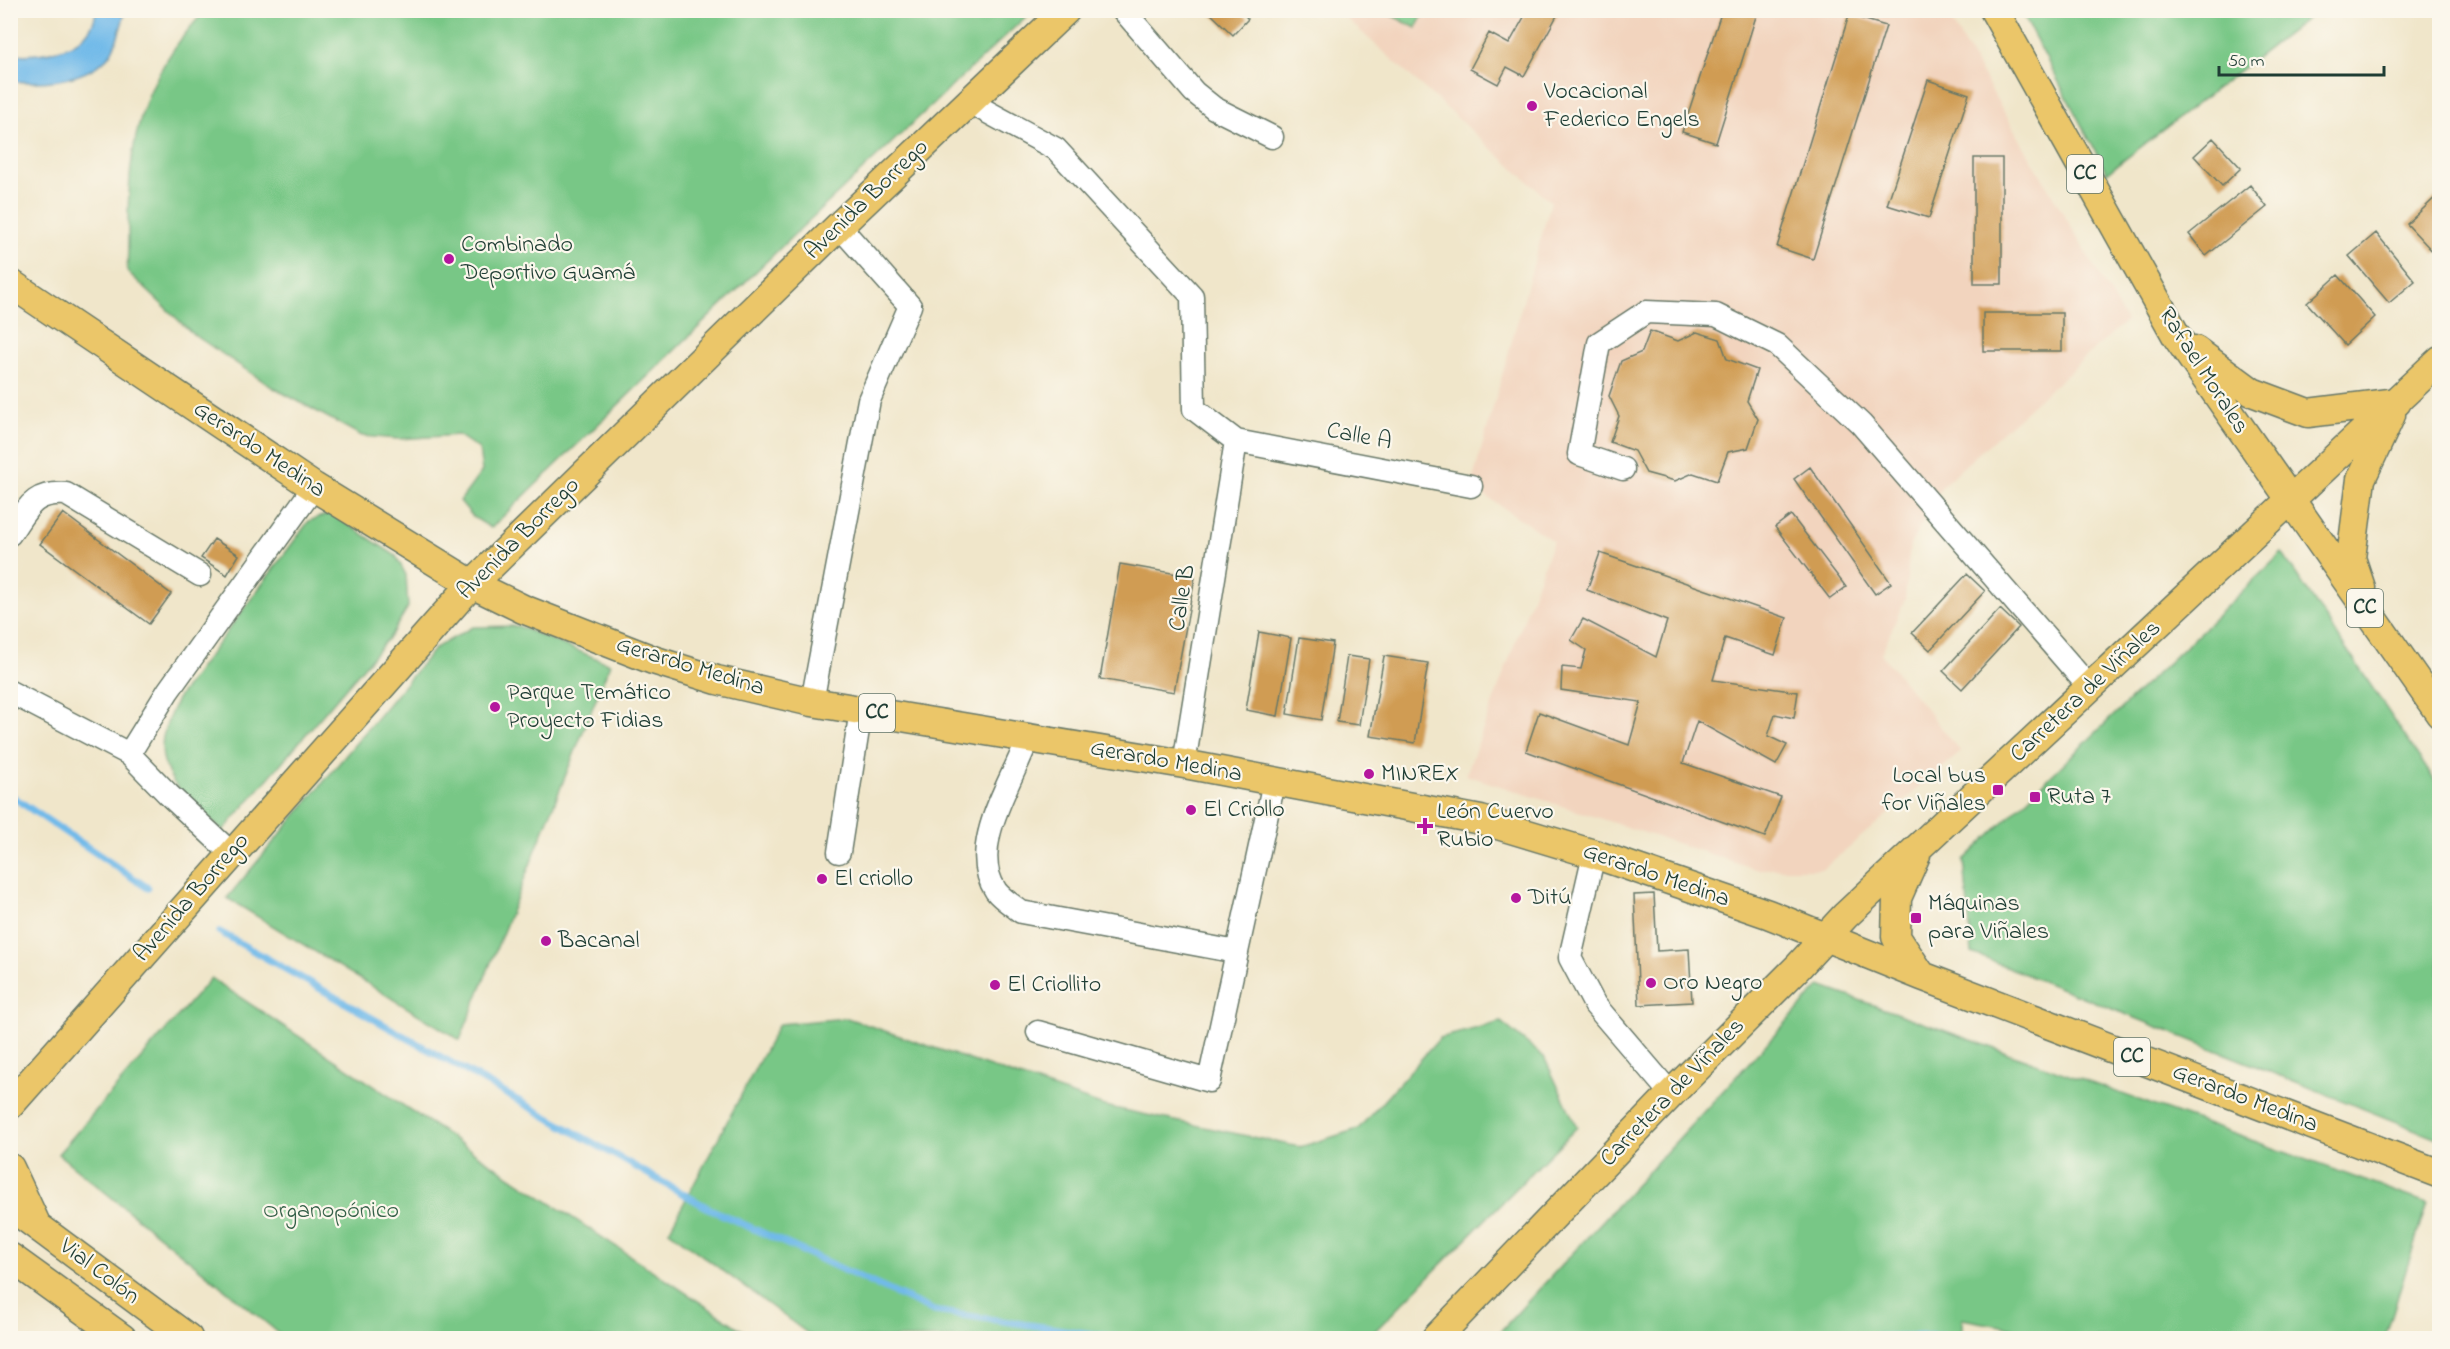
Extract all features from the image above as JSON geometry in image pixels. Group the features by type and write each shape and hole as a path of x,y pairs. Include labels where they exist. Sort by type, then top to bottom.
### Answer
{"main road":[{"name":"Avenida Borrego","path":"10,1105 20,1088 472,584 839,226 1066,10"},
{"name":"Rafael Morales","path":"1994,10 2177,337 2439,714"},
{"name":"Gerardo Medina","path":"10,284 314,487 472,584 523,609 653,660 717,680 812,702 1184,764 1481,820 1594,854 1768,914 1922,976 2439,1174"},
{"path":"2177,337 2252,392 2308,413 2397,402"},
{"name":"Carretera de Viñales","path":"1436,1338 1845,916 2397,402 2439,360"},
{"path":"2370,615 2351,558 2361,479 2397,402"},
{"path":"1921,845 1897,898 1896,937 1922,976"},
{"path":"10,1128 20,1088"},
{"path":"10,1168 37,1226"},
{"name":"Vial Colón","path":"10,1206 188,1338"},
{"name":"Vial Colón","path":"15,1263 122,1338"}],"street":[{"path":"1123,10 1194,92 1214,108 1272,137"},
{"path":"969,102 1056,149 1192,296 1194,409 1236,441"},
{"path":"812,702 869,400 910,306 839,226"},
{"path":"1623,469 1579,454 1599,342 1646,312 1716,315 1777,345 1870,434 2090,687"},
{"name":"Calle A","path":"1236,441 1471,486"},
{"name":"Calle B","path":"1184,764 1236,441"},
{"path":"129,754 168,691 314,487"},
{"path":"10,534 34,499 51,493 66,494 200,575"},
{"path":"10,693 129,754 231,853"},
{"path":"839,852 861,710"},
{"path":"1028,738 1016,770 996,806 985,858 996,891 1021,912 1237,952"},
{"path":"1038,1032 1209,1081 1274,782"},
{"path":"1594,854 1570,958 1595,1005 1671,1094"}],"shaded area":[{"path":"1338,11 1945,11 2126,321 1942,486 1910,545 1905,599 1881,654 1961,752 1823,869 1756,869 1466,775 1553,541 1471,486 1551,202"}],"green space":[{"name":"Combinado Deportivo Guamá","path":"206,10 1032,11 800,229 491,528 473,517 460,501 482,471 479,449 458,435 399,439 362,436 272,387 193,334 127,271 131,166 141,117 149,94 172,51"},
{"path":"1383,11 1425,11 1416,28"},
{"path":"2021,11 2317,11 2107,173"},
{"path":"331,513 396,556 406,575 408,607 391,635 223,831 188,799 169,775 162,746 166,725 177,699 309,521"},
{"path":"2282,553 2439,787 2439,1139 1972,953 1964,860"},
{"path":"518,626 610,664 460,1040 227,898 435,648 473,627"},
{"name":"Organopónico","path":"211,978 754,1338 285,1338 58,1154"},
{"path":"1820,986 2427,1203 2385,1338 2067,1338 1962,1319 1962,1338 1494,1338"},
{"path":"847,1018 1104,1106 1300,1147 1358,1129 1440,1038 1501,1022 1544,1057 1577,1127 1368,1338 814,1338 669,1231 779,1024"}],"water":[{"path":"96,11 125,11 116,43 107,58 86,72 62,80 11,81 11,54 50,52 76,43 92,24"}],"building":[{"path":"1207,10 1240,10 1248,19 1233,35"},
{"path":"1528,10 1560,10 1524,76 1507,67 1498,84 1470,69 1489,33 1509,44"},
{"path":"1722,10 1758,10 1716,143 1682,132"},
{"path":"1849,15 1886,26 1813,259 1777,247"},
{"path":"1928,80 1969,94 1929,218 1887,205"},
{"path":"2213,138 2241,168 2222,186 2194,156"},
{"path":"1974,158 2002,158 2002,284 1974,284"},
{"path":"2250,185 2267,207 2206,256 2189,234"},
{"path":"2440,193 2440,250 2435,254 2407,224"},
{"path":"2376,233 2415,281 2389,303 2349,256"},
{"path":"2338,275 2375,317 2345,345 2307,303"},
{"path":"1983,313 2062,313 2062,351 1983,351"},
{"path":"1650,331 1678,341 1697,332 1720,339 1727,359 1757,370 1747,401 1758,419 1748,448 1728,452 1717,481 1693,473 1675,481 1646,473 1634,451 1610,442 1619,416 1609,396 1621,361 1642,352"},
{"path":"1810,467 1891,583 1875,594 1794,479"},
{"path":"63,513 171,594 149,624 40,544"},
{"path":"1791,515 1846,587 1830,599 1775,527"},
{"path":"214,539 239,555 227,575 201,558"},
{"path":"1600,553 1787,618 1775,655 1725,638 1713,680 1798,692 1794,718 1775,714 1768,736 1787,745 1776,765 1697,721 1683,763 1781,797 1765,837 1526,751 1539,712 1629,745 1641,702 1561,690 1562,667 1581,669 1586,650 1571,640 1583,619 1656,657 1667,621 1587,590"},
{"path":"1120,564 1195,577 1174,692 1100,679"},
{"path":"1967,574 1985,591 1930,650 1912,633"},
{"path":"2000,609 2019,627 1962,689 1943,671"},
{"path":"1259,632 1291,638 1278,716 1246,710"},
{"path":"1299,638 1333,643 1321,720 1287,714"},
{"path":"1347,656 1369,659 1359,725 1337,722"},
{"path":"1384,656 1428,663 1415,743 1370,736"},
{"path":"1654,894 1657,951 1689,949 1692,1002 1639,1005 1634,895"}],"waterway":[{"path":"10,795 148,888"},
{"path":"220,932 710,1209 934,1311 1119,1338"},
{"path":"1802,1338 1945,1336 1958,1338"}],"place":[{"name":"Vocacional Federico Engels","path":"1532,106"},
{"name":"Combinado Deportivo Guamá","path":"449,259"},
{"name":"Parque Temático Proyecto Fidias","path":"495,707"},
{"name":"MINREX","path":"1369,774"},
{"name":"Local bus for Viñales","path":"1998,790"},
{"name":"Ruta 7","path":"2035,797"},
{"name":"El Criollo","path":"1191,810"},
{"name":"León Cuervo Rubio","path":"1425,826"},
{"name":"El criollo","path":"822,879"},
{"name":"Ditú","path":"1516,898"},
{"name":"Máquinas para Viñales","path":"1916,918"},
{"name":"Bacanal","path":"546,941"},
{"name":"Oro Negro","path":"1651,983"},
{"name":"El Criollito","path":"995,985"}]}
